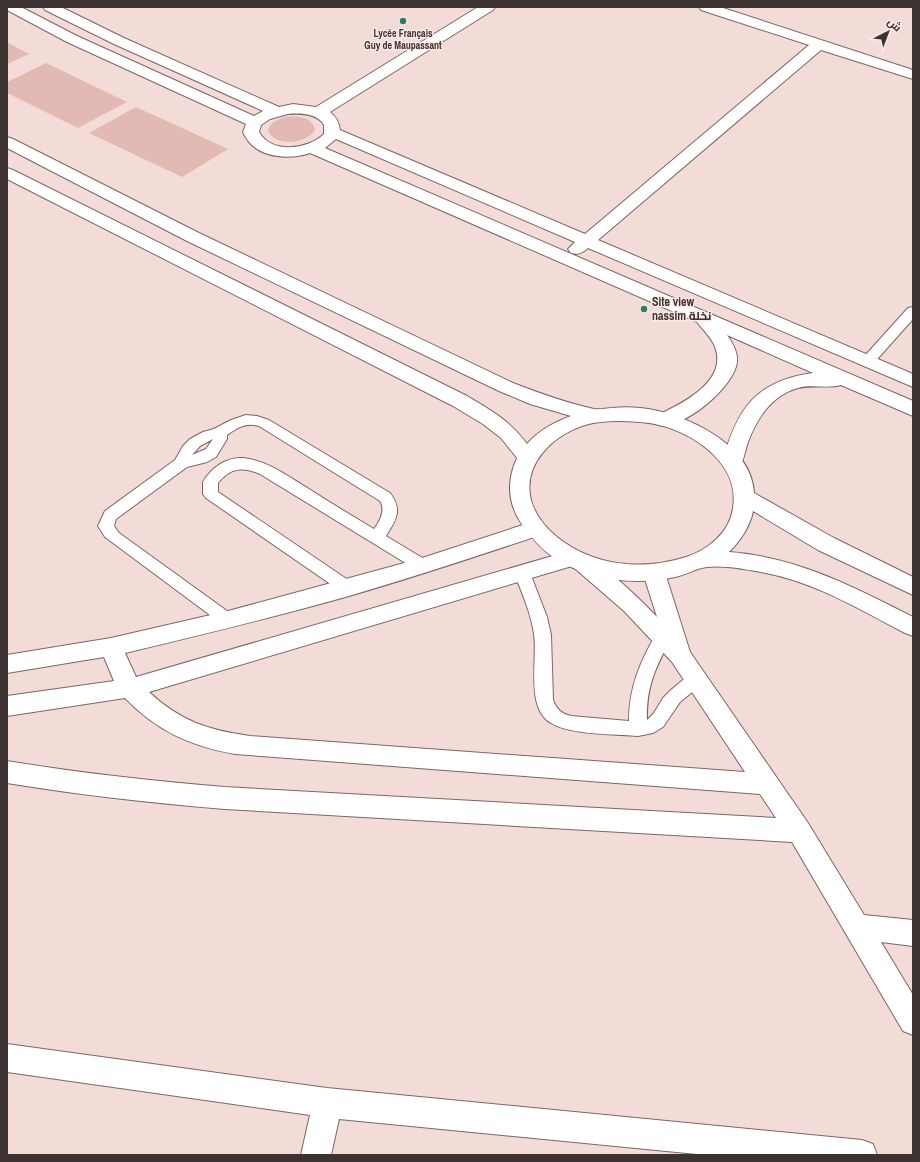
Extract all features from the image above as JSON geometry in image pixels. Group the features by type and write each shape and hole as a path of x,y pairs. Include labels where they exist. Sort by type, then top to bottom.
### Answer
{"main road":[{"path":"11,7 72,39 255,122"},
{"path":"50,7 119,41 276,111"},
{"path":"318,113 488,7"},
{"path":"706,7 913,75"},
{"path":"566,259 819,44"},
{"path":"298,108 318,113 326,117 331,123 332,132 323,143 300,151 274,151 263,147 255,142 251,136 251,129 255,122 276,111 298,108"},
{"path":"332,132 913,382"},
{"path":"7,142 193,237 499,384 537,399 595,416"},
{"path":"312,148 704,320 913,409"},
{"path":"7,173 460,400 490,419 508,434 528,457"},
{"path":"665,420 685,411 700,400 714,388 727,367 728,359 725,348 704,320"},
{"path":"732,463 741,432 756,405 764,397 788,384 802,381 818,379 850,382"},
{"path":"7,706 130,688 522,573 577,560 613,571 654,573 672,570 704,559 721,548 737,529 742,519 745,497 739,474 723,453 701,435 665,420 634,414 595,416 579,420 552,433 541,441 528,457 522,468 519,480 519,492 527,517 535,529 558,549 577,560 632,606 672,647 696,679 799,831 913,1021"},
{"path":"745,497 821,541 913,587"},
{"path":"7,664 111,647 228,620 423,566 535,529"},
{"path":"704,559 744,561 778,567 813,578 913,627"},
{"path":"654,573 672,647"},
{"path":"111,647 130,688 147,705 167,721 192,734 220,742 250,746 768,784"},
{"path":"7,772 73,783 202,796 799,831"},
{"path":"857,927 913,933"},
{"path":"7,1058 326,1104 862,1155"},
{"path":"316,1155 326,1104"}],"lane":[{"path":"867,362 913,311"},
{"path":"228,620 114,537 106,526 107,520 116,510 182,463 202,458 211,453 220,439 219,432 236,422 243,420 258,420 264,423 385,497 391,506 391,511 377,538"},
{"path":"348,588 211,494 210,482 218,470 234,464 251,464 265,470 423,566"},
{"path":"522,573 541,625 543,635 544,700 546,708 560,721 638,729 653,725 660,720 674,698 696,679"},
{"path":"638,729 640,689 645,671 653,654 672,647"}],"shaded area":[{"path":"7,42 29,54 7,64"},
{"path":"46,63 127,102 78,128 7,93 7,82"},
{"path":"136,107 228,149 182,177 89,133"},
{"path":"285,117 307,119 314,125 315,130 311,135 298,141 283,142 277,140 271,136 268,130 269,127 274,122"}],"place":[{"name":"Lycée Français Guy de Maupassant","path":"403,21"},
{"name":"Site view nassim نخلة","path":"644,309"}]}
